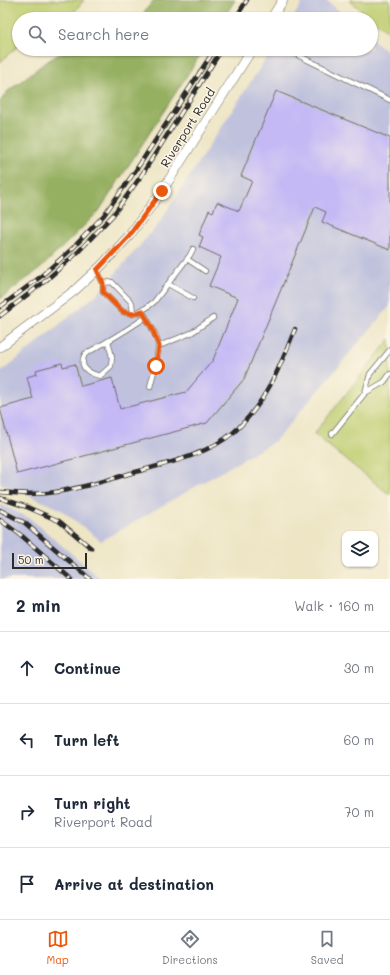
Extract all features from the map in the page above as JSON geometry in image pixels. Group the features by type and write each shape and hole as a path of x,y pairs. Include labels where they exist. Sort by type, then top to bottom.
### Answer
{"street":[{"path":"275,12 283,0"},
{"name":"Riverport Road","path":"0,347 74,291 97,270 129,236 162,191 248,56"}],"lane":[{"path":"299,56 390,100"},
{"path":"97,270 103,283 103,292 123,312 133,314 142,311 154,302 192,249"},
{"path":"187,258 205,270"},
{"path":"103,283 112,282 132,303 133,314"},
{"path":"168,284 193,298"},
{"path":"142,311 152,328 159,346 156,366 150,387"},
{"path":"108,341 112,357 111,366 100,376 89,373 84,368 82,362 85,354 146,318"},
{"path":"159,346 191,333 213,318"},
{"path":"365,393 370,374 390,350"},
{"path":"332,434 365,393 384,382 390,374"}],"shaded area":[{"path":"304,0 326,0 340,12 296,12"},
{"path":"378,44 390,54 390,306 275,441 101,541 60,509 0,483 0,373 97,294 157,226 267,56 378,56"},
{"path":"0,504 31,519 101,579 0,579"}],"green space":[{"path":"0,0 84,0 74,12 12,12 12,51 0,62"},
{"path":"154,0 235,0 227,12 144,12"},
{"path":"349,0 390,0 390,33 378,23 378,12 364,12"},
{"path":"56,56 199,56 99,211 42,267 0,299 0,102 7,92 46,62"},
{"path":"390,339 390,495 314,434"}],"building":[{"path":"276,91 390,138 390,250 322,222 326,212 315,207 244,379 207,423 17,474 0,408 33,399 27,377 37,374 36,370 62,363 63,367 75,364 81,386 112,378 120,409 186,392 213,360 238,298 209,286 221,257 199,247 203,237 199,235 209,210 213,212 217,202 239,211 252,181 241,176"}],"railway":[{"path":"239,12 247,0"},
{"path":"0,307 39,278 73,248 104,215 136,170 210,56"},
{"path":"0,316 44,282 78,252 113,215 141,176 218,56"},
{"path":"0,492 42,494 78,488 183,459 210,448 234,432 255,409 278,371 295,329"},
{"path":"0,498 27,507 59,521 91,548"},
{"path":"0,510 25,523 90,579"},
{"path":"0,520 22,536 71,579"}],"route":[{"path":"156,366 159,346 152,328 142,311 133,314 123,312 103,292 103,283 97,270 129,236 162,191"}]}
